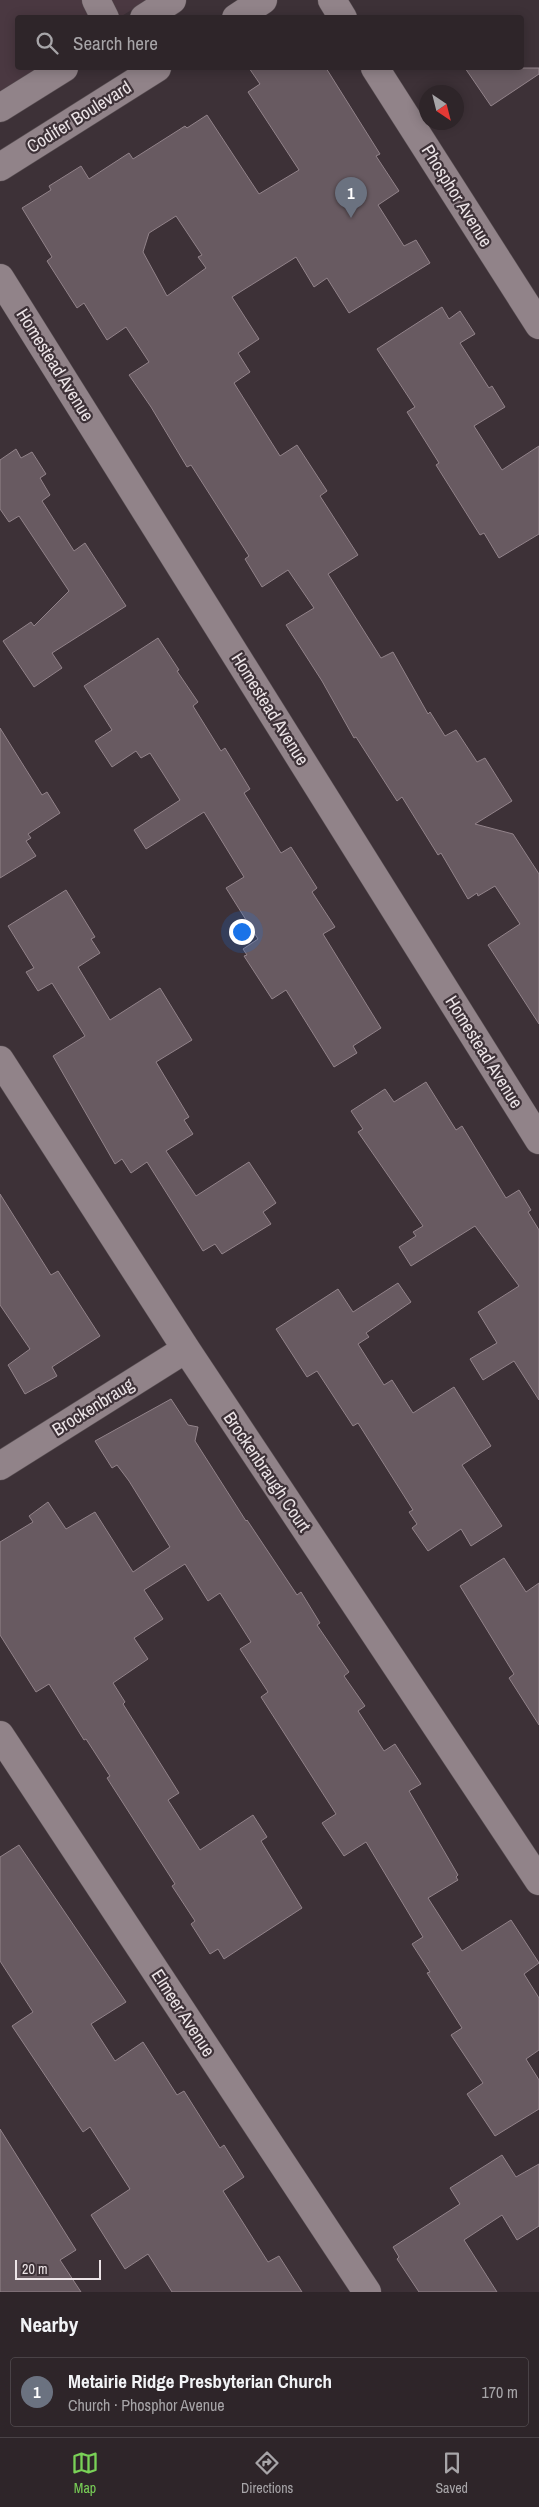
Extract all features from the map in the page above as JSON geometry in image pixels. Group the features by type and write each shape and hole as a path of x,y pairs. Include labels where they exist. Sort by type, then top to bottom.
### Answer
{"street":[{"path":"96,0 104,15"},
{"path":"149,15 172,0"},
{"path":"240,15 263,0"},
{"path":"332,0 341,15"},
{"path":"0,108 61,70"},
{"name":"Codifer Boulevard","path":"0,168 154,70"},
{"name":"Phosphor Avenue","path":"376,70 539,325"},
{"name":"Homestead Avenue","path":"0,278 539,1140"},
{"name":"Brockenbraugh Court","path":"0,1060 186,1349 539,1881"},
{"name":"Brockenbraug","path":"0,1466 186,1349"},
{"name":"Elmeer Avenue","path":"0,1734 367,2292"}],"shaded area":[{"path":"0,0 148,0 123,15 15,15 15,70 38,70 0,93"}],"building":[{"path":"524,68 539,68 539,74 491,106 466,70 524,70"},
{"path":"250,70 327,70 380,154 376,156 399,191 378,205 404,246 416,240 430,263 349,313 327,278 314,287 296,257 232,297 259,339 238,353 250,372 234,383 280,456 297,445 327,491 320,496 358,555 328,574 381,658 393,652 428,714 430,712 445,736 456,730 477,762 485,758 512,801 475,824 513,834 539,874 539,1024 488,945 520,924 495,886 478,896 477,893 468,899 441,853 438,855 402,797 397,801 356,737 354,738 322,681 286,625 314,608 288,570 262,587 245,559 249,556 191,465 187,467 151,407 129,375 149,362 126,327 107,340 84,303 77,308 47,261 52,257 22,208 51,190 49,186 81,166 89,179 129,153 133,159 185,126 187,128 207,115 259,194 299,170 248,92 260,84","holes":["176,216 202,255 198,257 206,268 167,296 143,252 149,233"]},
{"path":"442,307 449,319 460,311 475,334 460,343 489,388 492,386 505,407 474,426 502,470 539,446 539,534 499,558 484,533 480,535 436,465 439,463 407,412 415,407 377,349"},
{"path":"16,449 21,458 32,452 46,474 40,478 50,495 42,501 74,551 85,543 126,606 52,653 62,668 34,687 3,641 31,622 34,626 69,591 19,516 9,522 0,509 0,460"},
{"path":"158,638 198,702 193,706 221,751 225,748 250,789 244,793 281,853 291,847 317,888 312,892 335,927 323,934 381,1028 353,1046 357,1053 334,1067 286,990 272,999 244,956 247,955 243,949 258,939 226,888 244,877 204,812 146,849 134,830 180,800 150,753 141,758 136,751 112,767 95,741 112,730 84,686"},
{"path":"0,728 42,795 47,792 60,813 28,834 31,838 26,841 36,856 0,878"},
{"path":"66,890 95,937 91,939 100,953 78,967 110,1020 160,988 192,1040 156,1062 189,1117 184,1120 193,1134 166,1151 196,1196 249,1162 276,1203 263,1212 271,1224 222,1254 215,1244 203,1251 147,1162 131,1173 122,1159 115,1164 53,1056 85,1036 52,983 38,991 26,972 34,968 8,926"},
{"path":"426,1082 456,1130 462,1126 506,1198 519,1190 531,1210 528,1212 539,1230 539,1400 514,1361 483,1380 470,1359 497,1343 478,1312 519,1286 475,1226 411,1266 399,1247 416,1236 413,1232 423,1226 358,1132 363,1129 351,1111 385,1089 394,1102"},
{"path":"0,1194 51,1275 58,1271 100,1336 52,1367 57,1376 25,1394 8,1365 30,1349 0,1305"},
{"path":"398,1283 411,1302 366,1333 369,1337 358,1344 384,1385 392,1380 413,1413 454,1387 491,1446 462,1465 502,1526 471,1546 461,1529 428,1551 412,1528 417,1524 409,1512 413,1510 358,1423 353,1426 317,1371 307,1377 276,1329 338,1289 353,1312"},
{"path":"171,1399 188,1425 198,1427 195,1441 246,1521 297,1595 301,1592 320,1623 317,1625 349,1672 344,1676 365,1706 358,1711 384,1751 395,1744 421,1784 409,1791 458,1875 456,1877 458,1880 428,1898 462,1951 511,1920 539,1963 524,1974 539,1998 539,2050 526,2059 539,2080 539,2109 495,2136 467,2094 483,2083 451,2035 462,2028 427,1973 430,1972 412,1944 423,1937 366,1842 344,1856 322,1823 336,1814 261,1697 268,1692 240,1649 251,1642 220,1593 208,1601 185,1564 144,1590 163,1619 134,1638 148,1659 113,1683 125,1702 123,1704 179,1793 168,1800 200,1850 253,1815 267,1837 261,1841 302,1908 224,1959 218,1949 210,1954 191,1924 195,1921 172,1886 175,1884 107,1778 110,1776 86,1739 84,1740 49,1684 36,1692 0,1635 0,1542 33,1522 29,1516 48,1502 66,1529 95,1512 133,1572 170,1547 129,1481 117,1465 112,1468 95,1441"},
{"path":"504,1558 526,1592 539,1583 539,1725 509,1678 514,1674 460,1586"},
{"path":"19,1845 126,2002 91,2024 115,2061 143,2042 177,2095 184,2091 220,2148 224,2145 244,2177 223,2191 268,2262 279,2256 302,2292 172,2292 148,2254 125,2269 91,2215 130,2189 90,2127 83,2132 12,2026 33,2012 0,1961 0,1857"},
{"path":"0,2129 76,2250 60,2260 81,2292 0,2292"},
{"path":"502,2155 516,2177 539,2164 539,2226 517,2240 502,2215 464,2240 497,2292 419,2292 397,2259 399,2257 393,2247 460,2204 450,2188"}],"place":[{"name":"Metairie Ridge Presbyterian Church","path":"351,218"}]}
